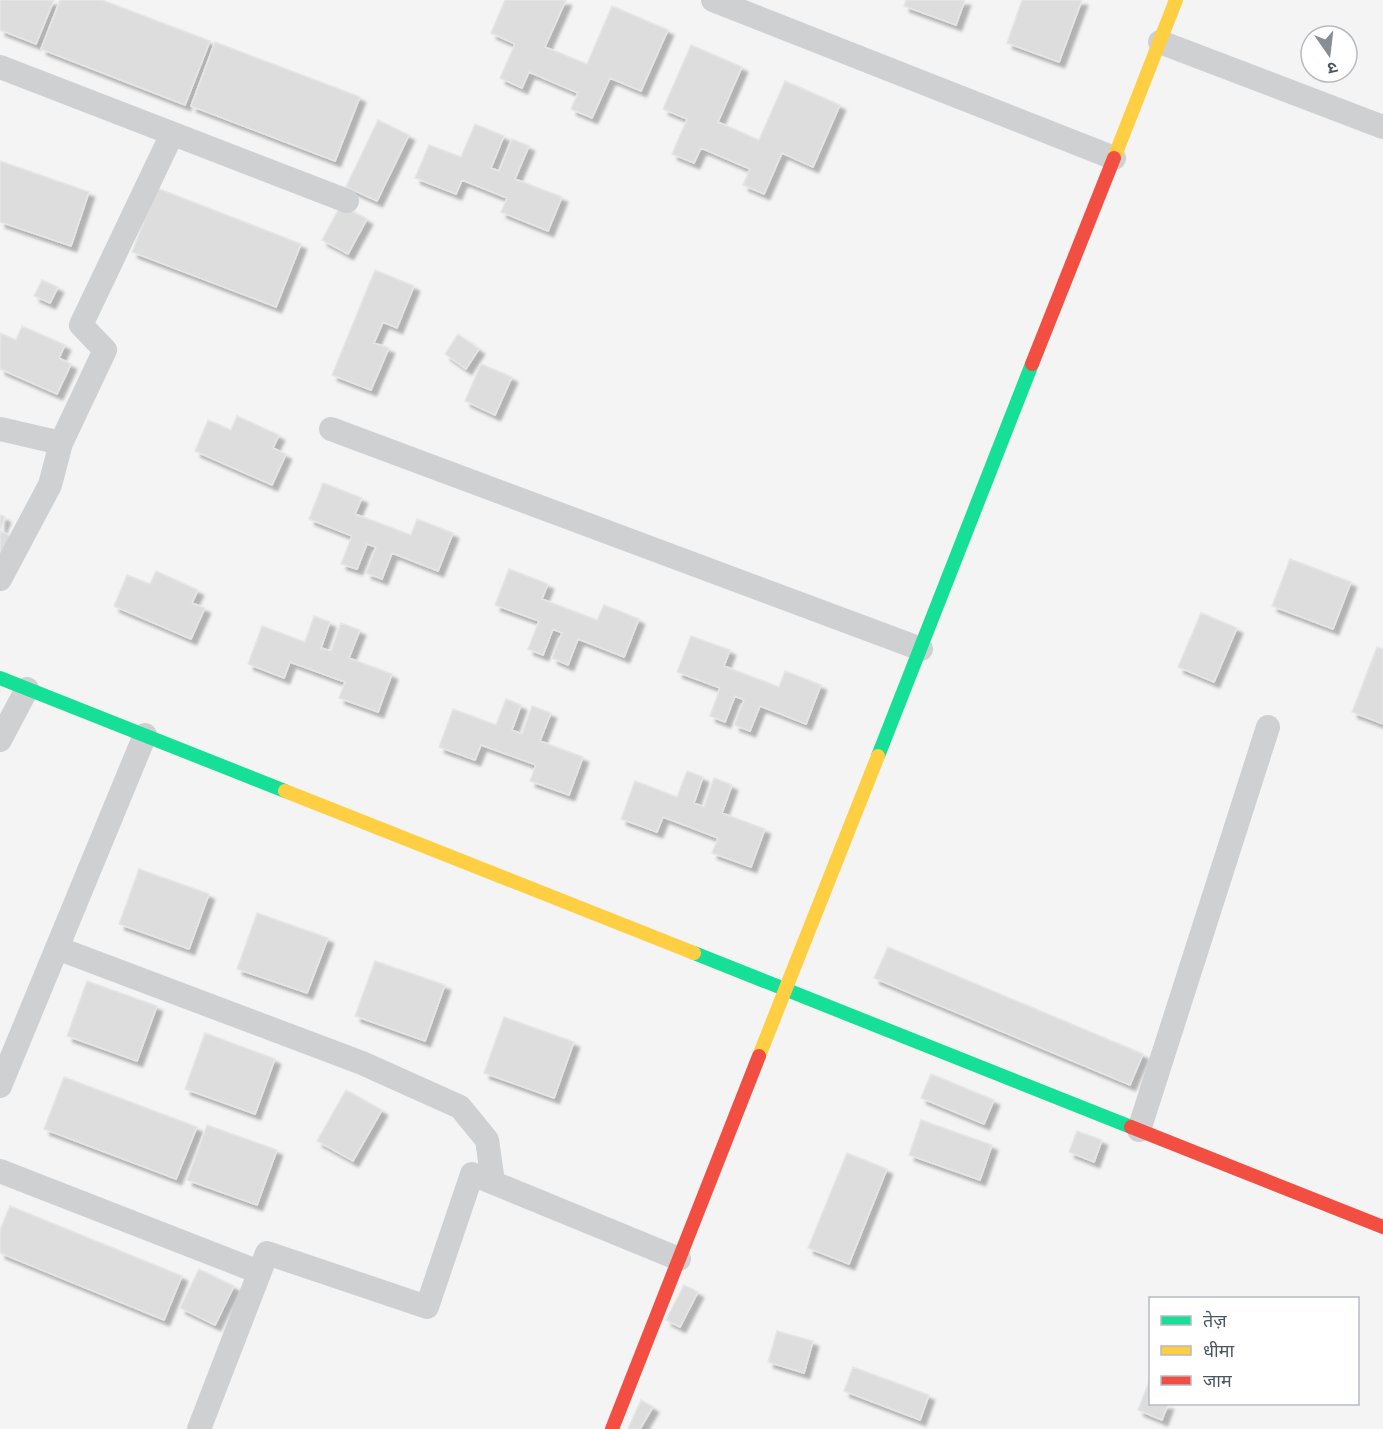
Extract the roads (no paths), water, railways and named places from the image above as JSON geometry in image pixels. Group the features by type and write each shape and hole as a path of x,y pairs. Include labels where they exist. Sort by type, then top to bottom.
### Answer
{"street":[{"path":"713,0 1114,158"},
{"path":"612,1429 1176,0"},
{"path":"1160,42 1383,128"},
{"path":"0,67 347,201"},
{"path":"0,579 50,485 61,443 105,350 81,325 172,134"},
{"path":"0,429 61,443"},
{"path":"331,429 921,649"},
{"path":"0,678 1383,1227"},
{"path":"0,740 27,689"},
{"path":"1139,1130 1268,727"},
{"path":"0,1086 145,735"},
{"path":"57,948 362,1063 460,1107 487,1140 493,1182"},
{"path":"0,1171 260,1272"},
{"path":"199,1429 267,1253 427,1307 472,1174 680,1259"}]}
